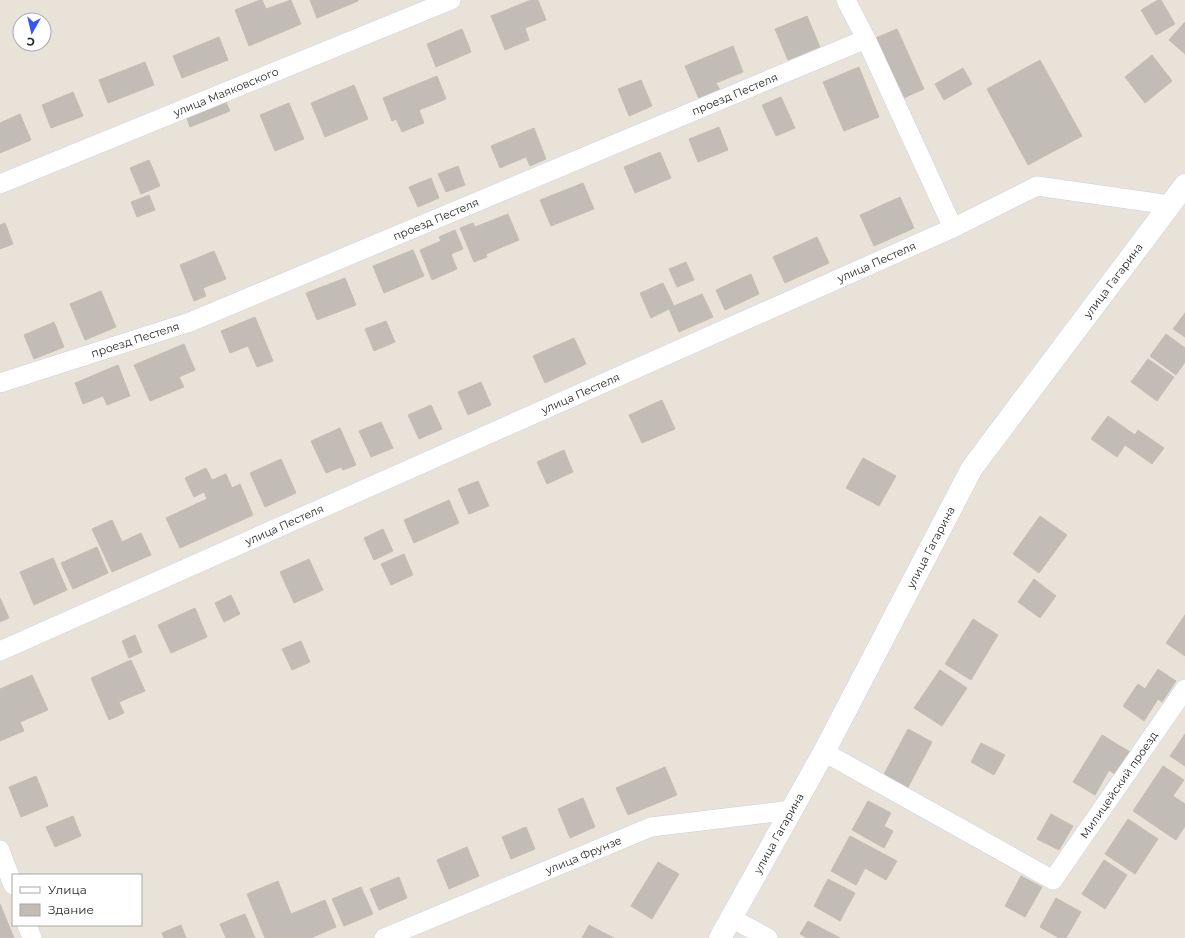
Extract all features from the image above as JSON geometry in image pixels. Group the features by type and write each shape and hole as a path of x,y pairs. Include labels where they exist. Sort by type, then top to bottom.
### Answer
{"main road":[{"name":"улица Гагарина","path":"720,938 824,752 972,468 1185,185"}],"street":[{"name":"улица Маяковского","path":"0,184 451,0"},
{"path":"846,0 866,39 953,228"},
{"name":"проезд Пестеля","path":"0,383 190,322 866,39"},
{"name":"улица Пестеля","path":"0,651 953,228 1037,186 1170,205"},
{"name":"Милицейский проезд","path":"824,752 1052,880 1185,690"},
{"name":"улица Фрунзе","path":"384,938 651,826 792,810"},
{"path":"0,850 12,883"},
{"path":"730,918 768,938"},
{"path":"27,926 32,938"}],"building":[{"path":"262,0 266,9 291,0 301,24 249,46 235,10"},
{"path":"310,0 358,0 358,1 317,18"},
{"path":"531,0 538,0 546,20 525,28 529,40 505,50 491,16"},
{"path":"1158,0 1161,0 1175,24 1156,35 1141,10"},
{"path":"807,16 820,47 788,60 775,29"},
{"path":"1185,22 1185,54 1169,40"},
{"path":"462,29 471,52 436,67 427,44"},
{"path":"897,29 924,89 899,100 871,40"},
{"path":"219,37 228,60 182,78 173,56"},
{"path":"733,46 743,72 716,83 720,90 699,99 685,66"},
{"path":"1152,55 1172,81 1145,103 1125,77"},
{"path":"1040,60 1082,136 1028,165 987,89"},
{"path":"145,62 154,85 108,103 99,80"},
{"path":"859,67 879,117 844,131 823,82"},
{"path":"963,68 972,84 944,100 935,84"},
{"path":"437,76 446,99 419,110 424,123 402,132 396,119 392,121 383,98"},
{"path":"641,80 652,106 629,116 618,89"},
{"path":"354,85 368,119 325,137 311,103"},
{"path":"73,92 83,116 51,128 42,105"},
{"path":"781,97 795,128 776,136 762,105"},
{"path":"225,100 230,111 190,127 186,116"},
{"path":"289,103 304,139 275,151 260,115"},
{"path":"20,114 31,140 0,153 0,123"},
{"path":"719,127 728,150 698,162 689,139"},
{"path":"534,128 546,159 530,166 526,157 500,168 491,146"},
{"path":"660,152 671,178 635,193 624,167"},
{"path":"149,160 160,186 141,194 130,168"},
{"path":"458,166 465,185 446,192 438,174"},
{"path":"431,178 439,198 418,207 409,187"},
{"path":"583,183 594,209 551,226 540,200"},
{"path":"149,195 155,210 137,217 131,202"},
{"path":"900,197 914,228 874,246 860,215"},
{"path":"508,214 519,240 486,254 487,257 474,262 460,228 473,223 475,227"},
{"path":"5,223 13,244 0,249 0,225"},
{"path":"455,230 463,249 451,254 457,269 432,280 420,250 441,241 439,237"},
{"path":"817,237 829,263 785,283 773,257"},
{"path":"413,250 424,276 384,293 373,266"},
{"path":"214,251 226,279 203,288 206,296 194,301 180,265"},
{"path":"686,262 694,280 677,287 669,269"},
{"path":"751,274 759,294 725,310 716,290"},
{"path":"345,278 356,305 317,320 306,293"},
{"path":"663,283 674,306 702,294 713,317 679,332 669,309 651,318 640,293"},
{"path":"101,291 116,327 85,340 70,304"},
{"path":"1185,313 1185,337 1173,329"},
{"path":"255,317 273,361 257,367 248,346 230,353 221,331"},
{"path":"386,321 395,342 374,351 365,329"},
{"path":"54,322 64,347 34,359 24,335"},
{"path":"1166,334 1185,348 1185,362 1176,375 1150,356"},
{"path":"574,338 586,364 545,383 533,356"},
{"path":"184,344 195,370 179,377 184,387 150,401 134,365"},
{"path":"1148,359 1174,377 1157,401 1131,382"},
{"path":"118,365 130,396 107,405 103,396 83,404 75,383"},
{"path":"481,382 491,405 468,415 458,392"},
{"path":"662,400 675,429 642,443 629,415"},
{"path":"431,405 442,429 419,439 408,415"},
{"path":"1108,416 1135,435 1138,430 1164,448 1152,464 1125,445 1117,457 1091,439"},
{"path":"381,422 393,448 371,457 359,431"},
{"path":"340,428 356,465 343,470 341,467 326,473 311,441"},
{"path":"564,450 573,472 547,484 537,462"},
{"path":"863,458 896,476 879,506 846,488"},
{"path":"281,459 296,493 265,507 250,473"},
{"path":"206,468 212,480 226,474 232,488 240,484 253,515 180,548 166,518 207,499 204,492 194,497 185,478"},
{"path":"478,481 489,506 469,514 458,489"},
{"path":"449,500 459,523 414,543 404,520"},
{"path":"1040,516 1067,535 1039,573 1013,554"},
{"path":"112,520 122,542 141,533 151,555 112,572 92,529"},
{"path":"383,529 393,551 374,560 364,538"},
{"path":"97,547 108,573 73,589 61,563"},
{"path":"404,554 413,575 391,585 381,564"},
{"path":"53,558 67,590 34,605 20,572"},
{"path":"309,559 323,590 294,603 280,572"},
{"path":"1034,579 1056,596 1040,618 1018,602"},
{"path":"231,595 240,614 224,622 215,603"},
{"path":"0,598 9,618 0,622"},
{"path":"195,608 207,637 171,653 158,625"},
{"path":"1185,615 1185,656 1166,643"},
{"path":"973,619 998,635 971,680 945,664"},
{"path":"135,635 142,652 129,658 122,641"},
{"path":"301,641 310,662 292,670 282,649"},
{"path":"131,660 145,691 119,702 124,713 109,720 91,678"},
{"path":"1158,669 1176,681 1162,702 1158,699 1144,721 1123,706 1138,684 1145,689"},
{"path":"940,670 967,688 942,726 914,708"},
{"path":"32,675 48,710 20,722 24,731 0,741 0,689"},
{"path":"908,729 932,742 905,793 881,780"},
{"path":"1185,734 1185,766 1170,756"},
{"path":"1102,735 1130,752 1116,775 1109,770 1095,795 1073,782"},
{"path":"981,743 1005,755 994,775 971,762"},
{"path":"1163,766 1184,780 1173,796 1185,804 1185,826 1176,840 1133,811"},
{"path":"665,767 677,795 628,815 616,788"},
{"path":"36,776 48,806 21,817 9,787"},
{"path":"583,798 595,827 570,838 558,809"},
{"path":"868,801 891,813 884,826 893,831 884,848 852,830"},
{"path":"1051,814 1073,826 1059,850 1037,839"},
{"path":"73,816 81,836 55,847 46,827"},
{"path":"1128,819 1158,839 1135,874 1105,854"},
{"path":"526,827 535,849 511,859 502,837"},
{"path":"850,836 897,861 886,880 865,868 856,885 831,871"},
{"path":"467,847 479,876 449,889 437,860"},
{"path":"1104,860 1127,875 1105,909 1082,894"},
{"path":"658,862 679,874 652,919 631,906"},
{"path":"1021,876 1042,887 1025,917 1005,906"},
{"path":"399,877 407,898 379,910 370,889"},
{"path":"828,879 855,893 840,921 814,906"},
{"path":"278,881 291,914 325,900 336,927 311,938 265,938 247,894"},
{"path":"361,887 373,914 344,926 332,899"},
{"path":"1056,898 1081,912 1066,938 1059,938 1040,927"},
{"path":"0,904 14,938 0,938"},
{"path":"245,914 255,938 226,938 220,924"},
{"path":"808,921 840,938 807,938 800,934"},
{"path":"181,925 186,938 164,938 162,933"},
{"path":"589,925 614,938 582,938"}]}
